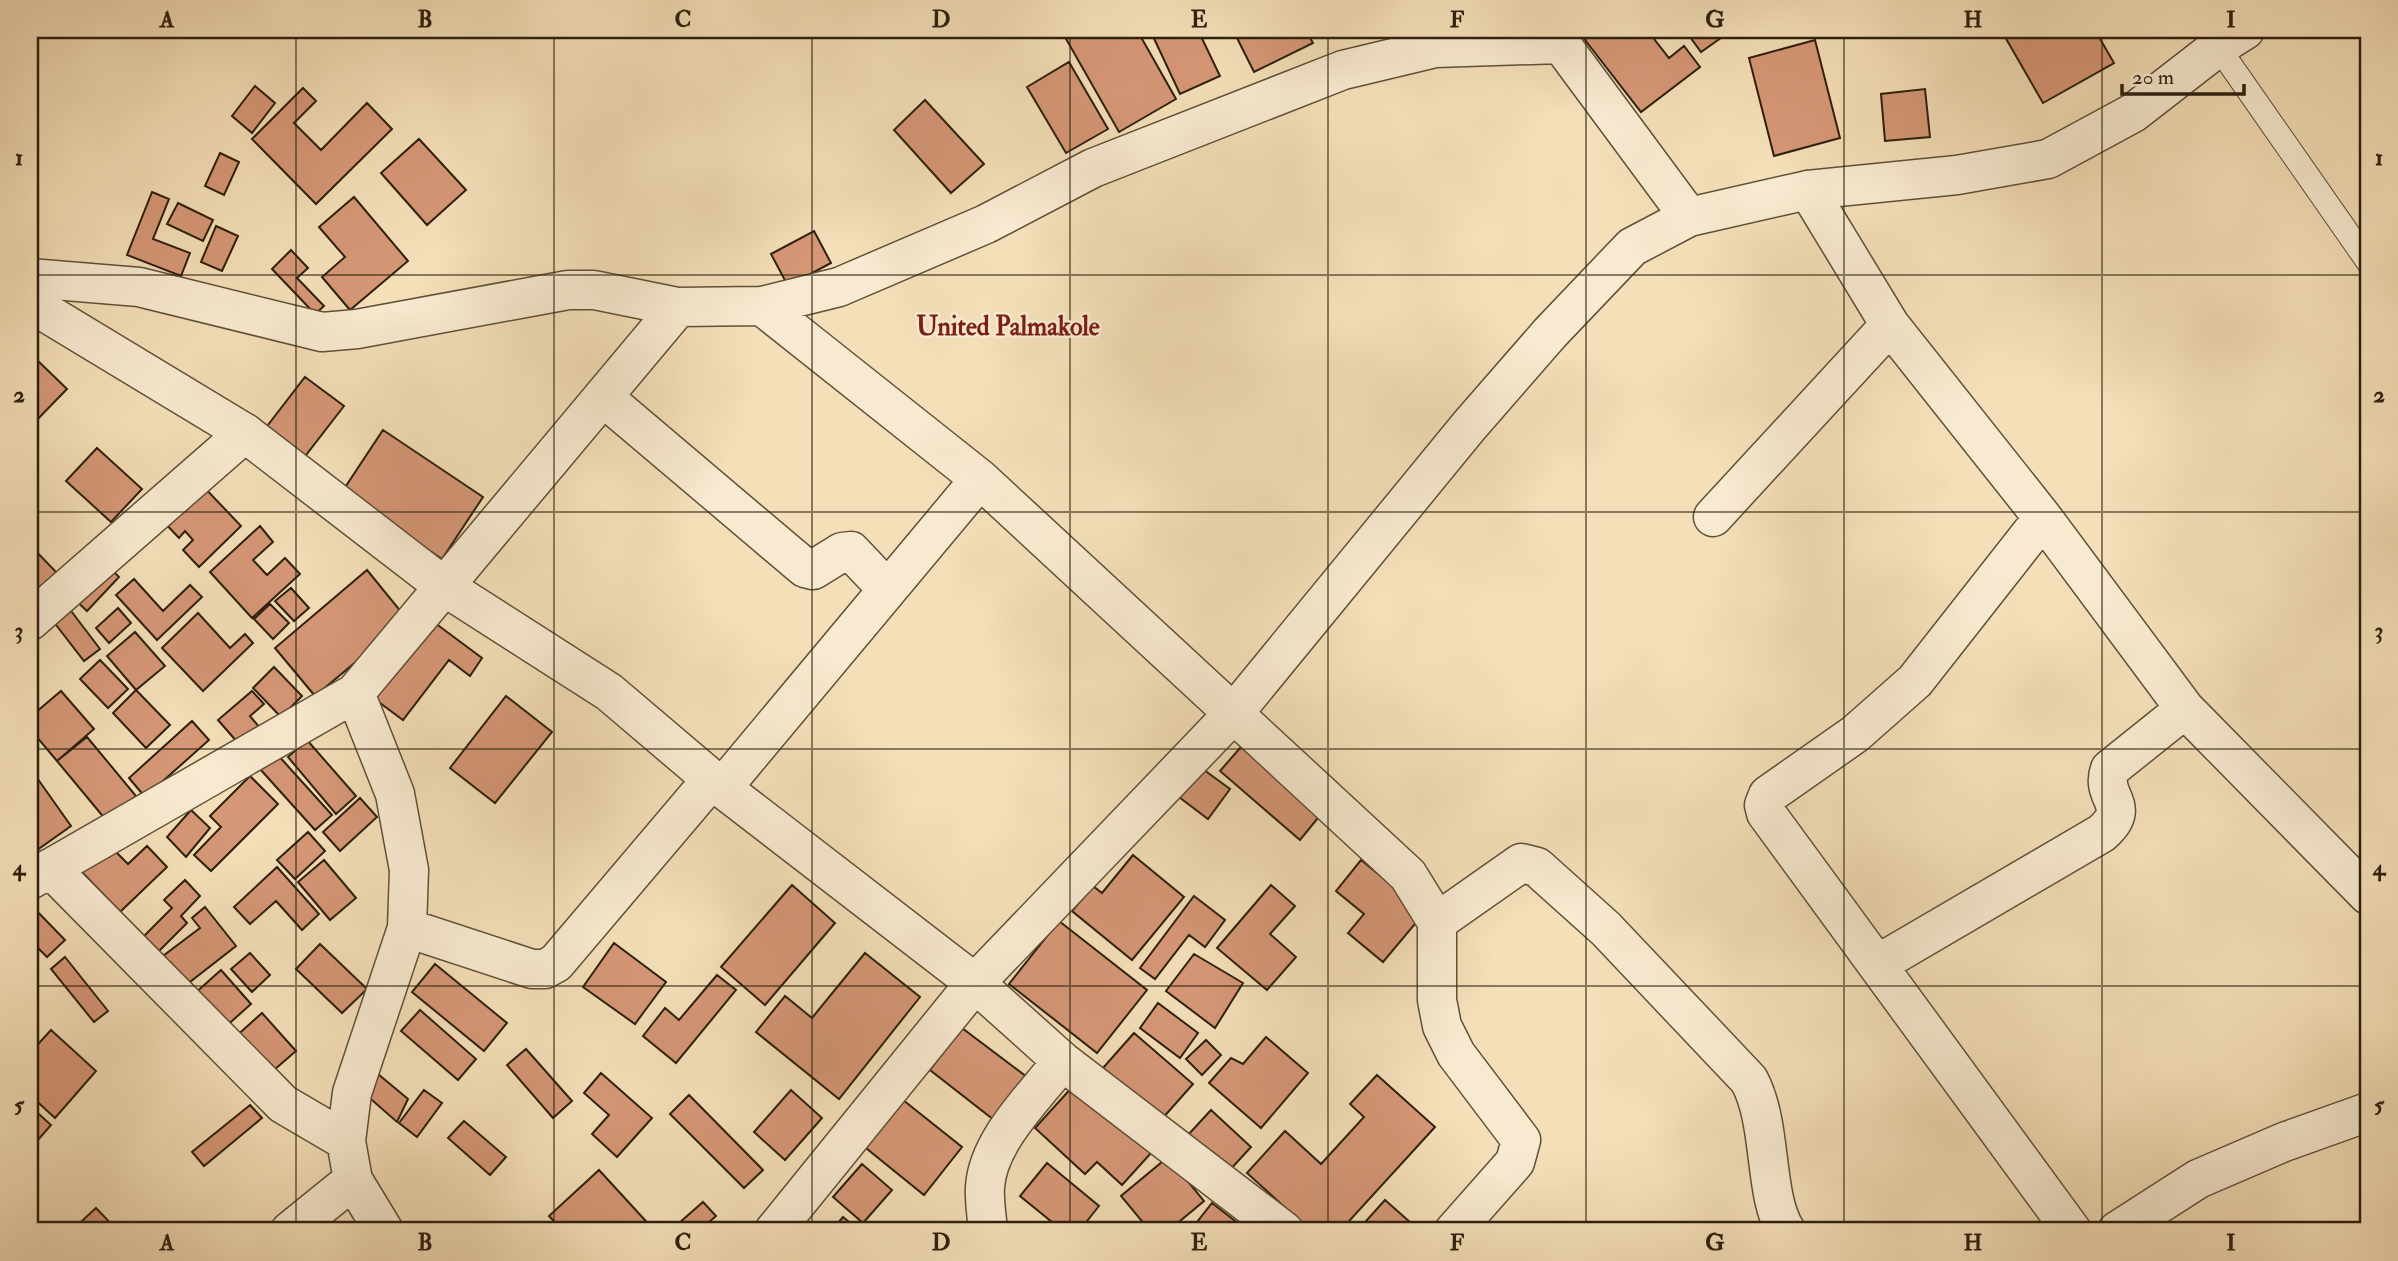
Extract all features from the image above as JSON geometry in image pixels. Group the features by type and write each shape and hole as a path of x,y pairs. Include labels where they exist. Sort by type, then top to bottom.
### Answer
{"street":[{"path":"30,278 139,287 322,332 357,329 568,290 594,290 678,307 762,306 839,287 986,224 1093,168 1343,70 1435,48 1566,34 1689,217"},
{"path":"774,1231 975,983 1233,713 1549,333 1632,247 1689,217 1808,190 1958,175 2048,159 2133,113 2231,38"},
{"path":"1808,190 1890,325 2043,518 2185,709 2368,895"},
{"path":"30,303 245,433 445,587 609,692 717,784 975,983 1062,1061 1284,1231"},
{"path":"762,306 980,479 1408,874 1437,922 1437,1000 1442,1026 1456,1054 1521,1140 1515,1162 1454,1231"},
{"path":"346,1141 283,1104 40,874 355,693 678,307"},
{"path":"1713,517 1890,325"},
{"path":"604,397 805,568 813,570 842,552 851,551 887,589"},
{"path":"30,621 245,433"},
{"path":"407,928 532,969 545,969 556,962 717,784 980,479"},
{"path":"2043,518 1915,681 1855,734 1768,795 1763,804 1766,813 2072,1231"},
{"path":"355,693 395,794 409,870 407,928 352,1093 346,1141 353,1180 384,1231"},
{"path":"1878,964 2102,833 2115,822 2117,810 2108,783 2110,769 2185,709"},
{"path":"1437,922 1507,870 1521,863 1537,867 1606,929 1749,1080 1760,1099 1776,1196 1786,1231"},
{"path":"988,1231 985,1186 990,1163 1000,1142 1062,1061"},
{"path":"2117,1231 2198,1179 2284,1142 2368,1112"},
{"path":"290,1231 353,1180"}],"lane":[{"path":"2231,38 2368,262"}],"building":[{"path":"1061,30 1137,30 1176,99 1119,132"},
{"path":"1150,30 1198,30 1220,76 1180,94"},
{"path":"1233,30 1306,30 1313,43 1254,72"},
{"path":"1591,30 1647,30 1669,58 1684,46 1700,67 1641,112 1582,36"},
{"path":"1685,30 1732,30 1701,52"},
{"path":"2001,30 2095,30 2114,63 2043,103"},
{"path":"1815,40 1840,138 1774,156 1749,58"},
{"path":"1069,62 1108,129 1066,153 1027,87"},
{"path":"255,86 275,103 252,133 232,116"},
{"path":"303,88 316,101 294,123 321,150 367,103 392,129 316,204 252,139"},
{"path":"1925,89 1930,137 1885,141 1881,94"},
{"path":"925,100 984,164 951,193 894,130"},
{"path":"419,139 466,190 427,225 381,173"},
{"path":"220,153 239,162 224,195 205,186"},
{"path":"152,192 169,199 153,239 190,253 181,276 127,255"},
{"path":"354,197 408,261 350,310 322,277 345,257 319,227"},
{"path":"178,203 213,220 203,241 167,224"},
{"path":"216,226 238,236 222,271 201,262"},
{"path":"814,231 831,263 788,286 771,254"},
{"path":"291,250 308,268 297,278 324,306 315,314 272,269"},
{"path":"36,359 67,389 30,427 30,366"},
{"path":"305,377 344,406 299,464 261,434"},
{"path":"383,430 483,497 442,559 342,492"},
{"path":"97,448 142,489 111,522 66,481"},
{"path":"201,484 241,526 199,567 183,550 193,540 185,531 179,538 162,520"},
{"path":"260,526 273,542 253,560 267,575 285,558 300,574 252,618 210,572"},
{"path":"30,545 57,573 30,600"},
{"path":"104,562 119,577 87,611 71,596"},
{"path":"367,570 407,619 315,696 275,648"},
{"path":"134,579 163,611 190,585 202,597 157,640 116,595"},
{"path":"291,588 309,608 294,621 275,601"},
{"path":"62,599 100,649 84,661 46,612"},
{"path":"270,604 289,623 273,639 254,619"},
{"path":"118,608 131,623 109,643 96,628"},
{"path":"198,613 230,648 245,634 253,643 203,691 162,648"},
{"path":"431,620 482,658 470,676 449,660 403,720 372,697"},
{"path":"135,632 165,666 136,690 107,656"},
{"path":"100,660 128,689 108,708 80,679"},
{"path":"274,667 302,696 281,717 253,688"},
{"path":"136,690 170,725 146,748 113,713"},
{"path":"61,691 94,729 57,761 30,729 30,725 38,718 35,713"},
{"path":"252,691 264,704 250,716 265,734 245,751 218,720"},
{"path":"506,696 552,732 495,803 450,768"},
{"path":"192,721 209,740 145,797 129,778"},
{"path":"87,737 136,796 106,820 57,761"},
{"path":"307,740 356,796 336,814 288,757"},
{"path":"1247,740 1326,808 1300,840 1220,771"},
{"path":"277,754 332,815 315,830 260,769"},
{"path":"1200,767 1230,789 1208,819 1179,797"},
{"path":"30,768 71,826 30,855"},
{"path":"250,776 278,804 211,871 194,855 221,827 210,816"},
{"path":"360,798 377,817 340,851 323,832"},
{"path":"191,810 210,828 186,857 167,837"},
{"path":"308,832 325,851 295,879 277,860"},
{"path":"108,844 128,864 147,846 167,867 120,912 80,870"},
{"path":"1133,855 1184,897 1132,960 1072,911 1093,886 1102,893"},
{"path":"324,860 356,898 330,920 298,882"},
{"path":"1361,860 1425,912 1383,962 1348,933 1364,914 1336,891"},
{"path":"277,867 319,914 302,930 276,901 250,924 234,907"},
{"path":"185,880 200,896 181,916 187,923 157,953 142,938 172,908 164,900"},
{"path":"792,885 835,923 765,1005 721,967"},
{"path":"1271,885 1295,906 1270,934 1296,957 1267,990 1217,948"},
{"path":"1194,896 1225,920 1205,947 1189,935 1155,979 1140,968"},
{"path":"30,904 65,940 47,957 30,940"},
{"path":"205,907 236,946 186,985 163,956 200,928 192,918"},
{"path":"1059,921 1147,990 1097,1053 1009,984"},
{"path":"614,943 666,982 635,1024 583,987"},
{"path":"320,944 367,989 342,1013 296,969"},
{"path":"250,953 270,975 252,992 231,969"},
{"path":"865,953 920,997 839,1099 756,1032 785,996 812,1018"},
{"path":"1194,954 1243,983 1215,1028 1166,991"},
{"path":"65,957 108,1011 94,1022 51,969"},
{"path":"435,964 507,1023 484,1051 412,992"},
{"path":"221,970 251,1004 223,1029 193,995"},
{"path":"717,975 736,990 676,1063 643,1036 665,1008 679,1020"},
{"path":"1158,1003 1198,1033 1180,1058 1140,1028"},
{"path":"420,1010 476,1059 458,1080 401,1031"},
{"path":"262,1013 296,1051 267,1076 233,1039"},
{"path":"962,1028 1027,1077 994,1120 930,1070"},
{"path":"51,1030 96,1071 55,1118 30,1095 30,1053"},
{"path":"1134,1033 1193,1084 1161,1120 1103,1068"},
{"path":"1266,1037 1308,1073 1261,1128 1209,1083 1231,1058 1243,1064"},
{"path":"1206,1040 1221,1055 1202,1075 1186,1059"},
{"path":"526,1049 572,1101 553,1118 507,1065"},
{"path":"372,1069 408,1099 397,1122 357,1087"},
{"path":"601,1073 652,1118 617,1157 592,1134 609,1115 584,1093"},
{"path":"1377,1075 1435,1127 1340,1231 1311,1231 1247,1173 1285,1131 1321,1164 1364,1117 1350,1104"},
{"path":"1075,1084 1151,1153 1122,1185 1097,1162 1085,1174 1035,1128"},
{"path":"424,1090 442,1103 417,1137 399,1123"},
{"path":"791,1090 822,1118 785,1160 754,1132"},
{"path":"689,1095 763,1170 744,1188 670,1114"},
{"path":"898,1096 962,1147 924,1195 861,1144"},
{"path":"250,1105 262,1118 204,1166 192,1152"},
{"path":"30,1106 51,1125 30,1149"},
{"path":"1211,1110 1251,1147 1228,1172 1188,1135"},
{"path":"464,1121 506,1157 490,1175 448,1138"},
{"path":"1168,1157 1204,1201 1168,1231 1150,1231 1121,1196"},
{"path":"1047,1163 1099,1206 1079,1231 1063,1231 1020,1196"},
{"path":"862,1164 892,1190 863,1223 833,1197"},
{"path":"599,1170 655,1231 563,1231 549,1216"},
{"path":"1385,1200 1420,1231 1357,1231"},
{"path":"703,1202 716,1216 699,1231 670,1231"},
{"path":"1212,1203 1248,1231 1190,1231"},
{"path":"96,1208 118,1231 71,1231"},
{"path":"843,1217 860,1231 831,1231"}],"district":[{"name":"United Palmakole","path":"1008,326"}]}
